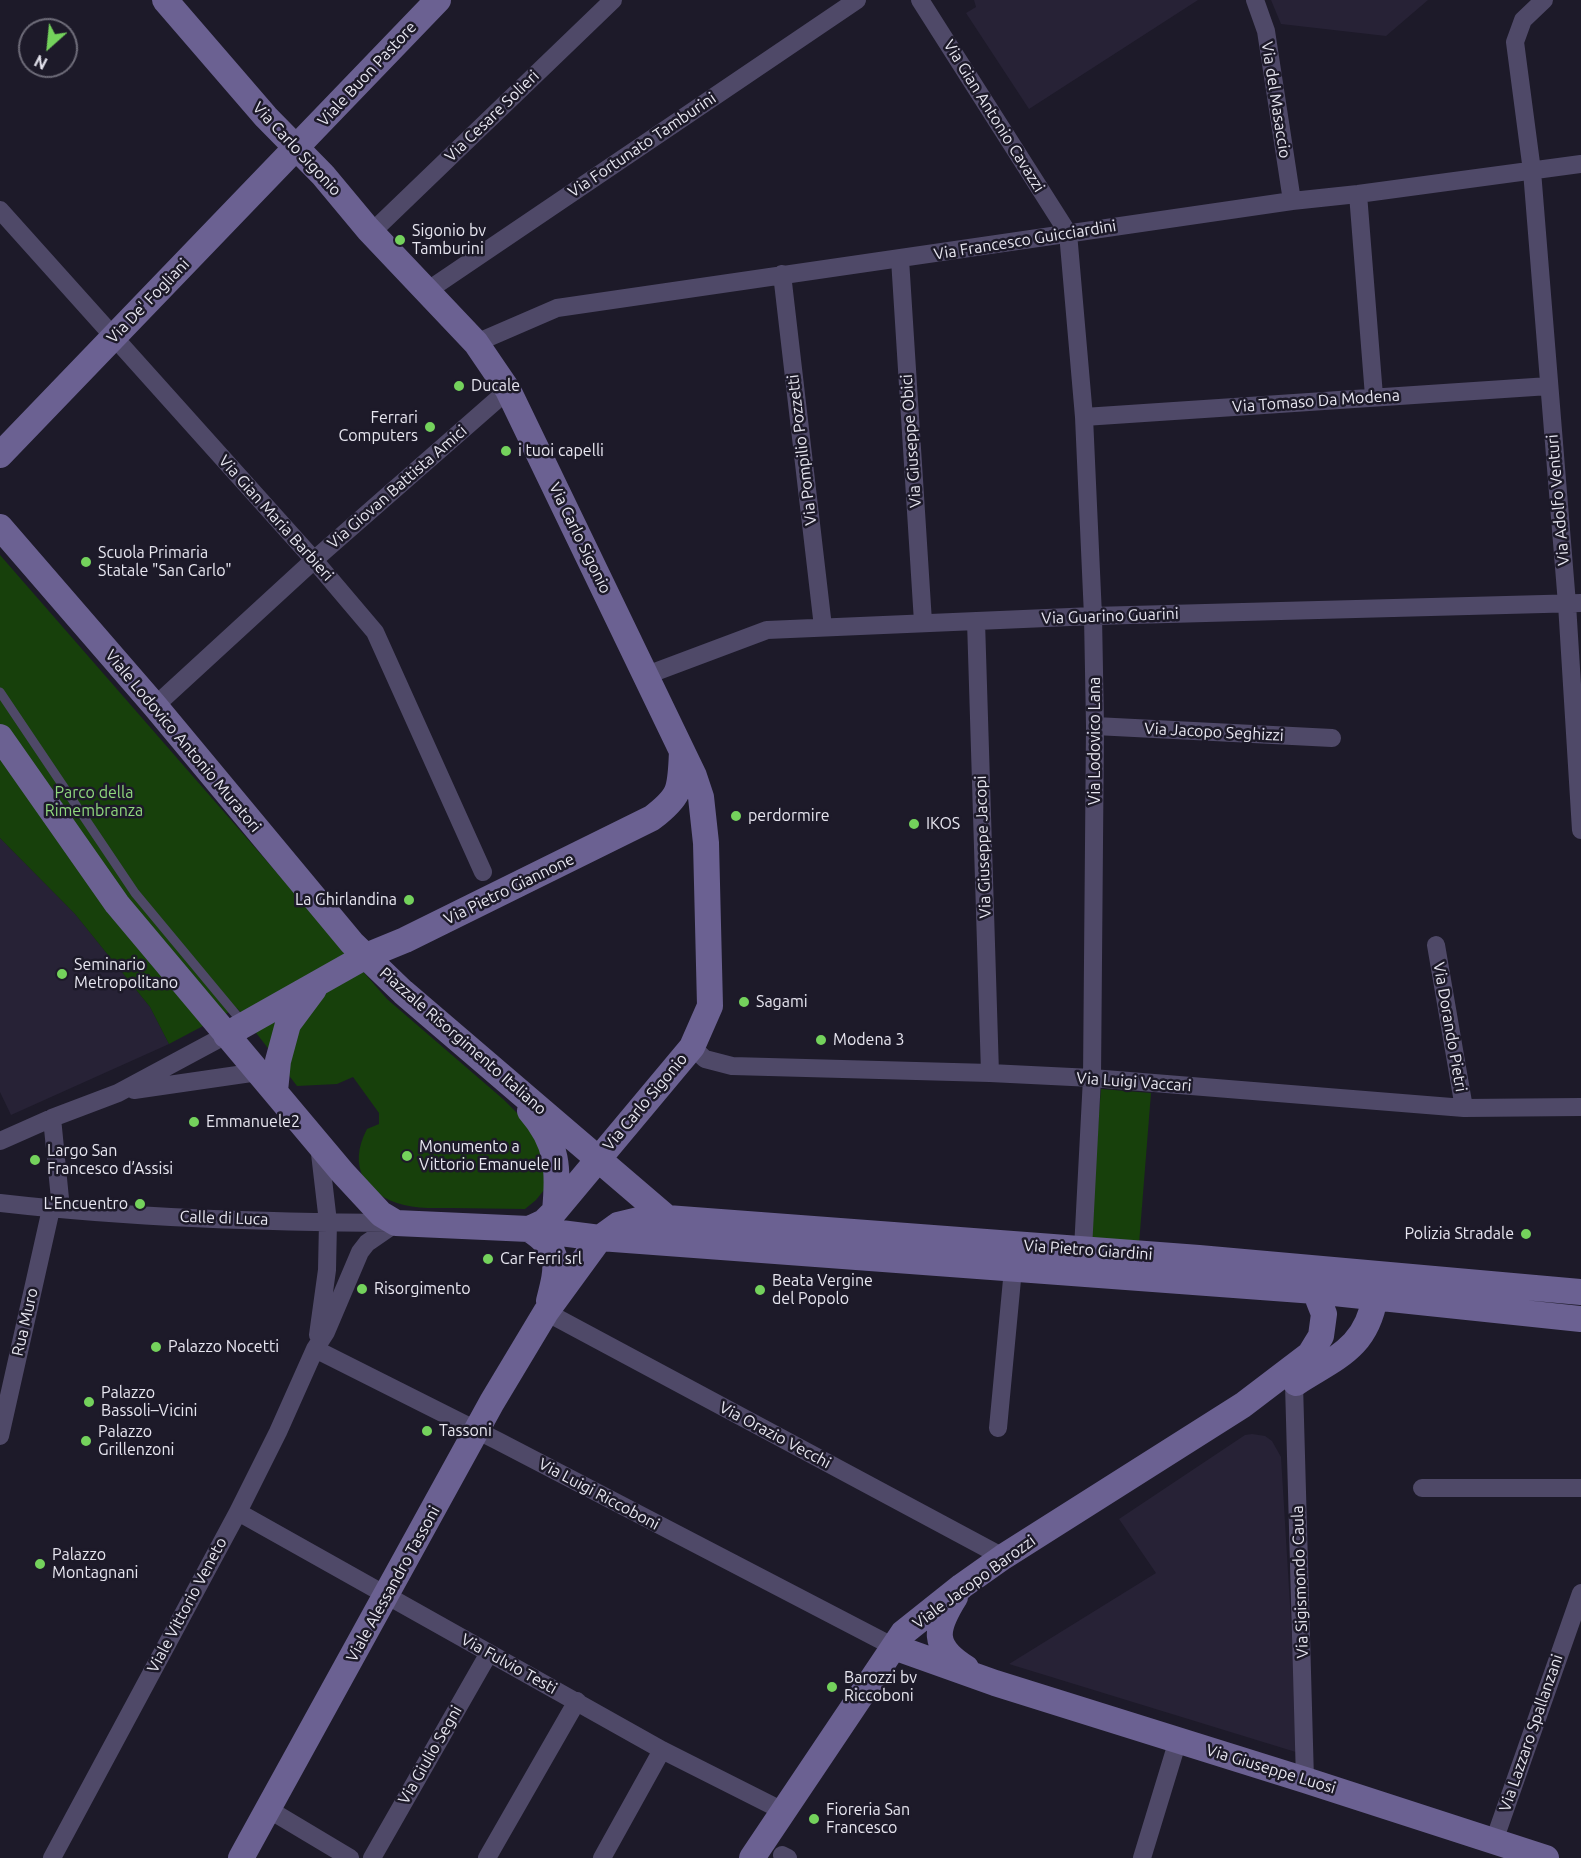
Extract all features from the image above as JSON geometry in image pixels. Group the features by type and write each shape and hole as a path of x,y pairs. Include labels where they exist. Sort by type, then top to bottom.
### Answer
{"street":[{"name":"Via Carlo Sigonio","path":"165,0 266,117 297,148 371,233 476,343 508,390 694,776 701,797 706,843 710,1006 692,1047 598,1158"},
{"name":"Viale Buon Pastore","path":"297,148 438,0"},
{"name":"Via Cesare Solieri","path":"371,233 613,0"},
{"name":"Via Fortunato Tamburini","path":"427,291 857,0"},
{"name":"Via Gian Antonio Cavazzi","path":"920,0 1068,233"},
{"name":"Via del Masaccio","path":"1255,0 1266,31 1292,201"},
{"name":"Via Adolfo Venturi","path":"1544,0 1523,20 1515,42 1532,171 1549,386 1574,604 1581,830"},
{"name":"Via De' Fogliani","path":"0,454 297,148"},
{"name":"Via Francesco Guicciardini","path":"476,343 557,308 1292,201 1581,164"},
{"path":"1358,194 1374,396"},
{"name":"Via Gian Maria Barbieri","path":"0,210 314,560 375,632 483,872"},
{"name":"Via Lodovico Lana","path":"1068,233 1084,417 1093,616 1095,726 1092,1078 1083,1249"},
{"name":"Via Giuseppe Obici","path":"900,259 922,622"},
{"name":"Via Pompilio Pozzetti","path":"782,274 823,627"},
{"name":"Via Tomaso Da Modena","path":"1084,417 1549,386"},
{"name":"Via Giovan Battista Amici","path":"155,706 314,560 508,390"},
{"name":"Viale Lodovico Antonio Muratori","path":"0,527 155,706 348,938 366,956"},
{"name":"Via Guarino Guarini","path":"647,675 767,630 1093,616 1574,604"},
{"name":"Via Giuseppe Jacopi","path":"976,621 990,1073"},
{"name":"Via Jacopo Seghizzi","path":"1095,726 1332,738"},
{"path":"0,737 117,904 235,1030 258,1072 343,1173 381,1214 396,1223 529,1229 544,1222 555,1211 598,1158"},
{"name":"Via Pietro Giannone","path":"366,956 405,940 652,818 676,796 681,780 682,752"},
{"name":"Via Pietro Giannone","path":"652,818 670,816 686,820 706,843"},
{"name":"Via Dorando Pietri","path":"1436,945 1464,1108"},
{"name":"Piazzale Risorgimento Italiano","path":"235,1030 366,956 403,992 667,1218"},
{"path":"275,1091 278,1061 288,1024 319,981"},
{"path":"0,1141 117,1093 235,1030"},
{"name":"Via Luigi Vaccari","path":"692,1047 705,1059 732,1066 1092,1078 1464,1108 1581,1107"},
{"path":"117,1093 258,1072"},
{"path":"496,1072 533,1114 554,1150 558,1181 555,1211"},
{"path":"0,1203 56,1209 52,1118"},
{"path":"319,1143 328,1222"},
{"name":"Calle di Luca","path":"56,1209 154,1216 396,1223"},
{"name":"Rua Muro","path":"0,1436 56,1209"},
{"name":"Via Pietro Giardini","path":"600,1238 618,1225 639,1220 667,1218 1083,1249 1581,1292"},
{"name":"Viale Vittorio Veneto","path":"315,1349 327,1270 328,1222"},
{"name":"Viale Vittorio Veneto","path":"52,1858 238,1512 278,1432 315,1349 326,1332 360,1252 367,1243 396,1223"},
{"name":"Via Pietro Giardini","path":"529,1229 600,1238 1315,1291 1581,1319"},
{"name":"Viale Alessandro Tassoni","path":"529,1229 551,1246 555,1262 555,1280 546,1312"},
{"name":"Viale Alessandro Tassoni","path":"241,1858 477,1430 546,1312 600,1238"},
{"name":"Viale Jacopo Barozzi","path":"752,1858 775,1807 884,1646 1003,1557 1243,1405 1310,1354 1321,1336 1324,1314 1315,1291 1290,1266"},
{"path":"998,1428 1012,1269"},
{"name":"Viale Jacopo Barozzi","path":"1243,1405 1294,1384 1352,1347 1365,1330 1375,1297"},
{"name":"Via Orazio Vecchi","path":"546,1312 1003,1557"},
{"name":"Via Luigi Riccoboni","path":"315,1349 477,1430 884,1646"},
{"name":"Via Sigismondo Caula","path":"1294,1384 1305,1780"},
{"path":"1422,1488 1581,1488"},
{"name":"Via Fulvio Testi","path":"238,1512 662,1750 775,1807"},
{"name":"Via Giuseppe Luosi","path":"962,1586 942,1617 940,1643 945,1652 954,1660 995,1683"},
{"name":"Via Lazzaro Spallanzani","path":"1504,1849 1581,1593"},
{"name":"Via Giuseppe Luosi","path":"884,1646 1305,1780 1504,1849 1546,1858"},
{"name":"Via Giulio Segni","path":"372,1858 489,1653"},
{"path":"487,1858 577,1701"},
{"path":"1142,1858 1178,1740"},
{"path":"602,1858 662,1750"},
{"path":"268,1809 350,1858"}],"lane":[{"path":"0,692 135,893 235,1030"}],"shaded area":[{"path":"974,0 1198,0 1029,109 966,13 976,7"},
{"path":"1271,0 1428,0 1386,36 1281,24"},
{"name":"Seminario Metropolitano","path":"0,838 75,914 150,1007 169,1044 11,1115 0,1092"},
{"path":"1245,1435 1265,1436 1272,1441 1281,1457 1299,1753 1009,1664 1156,1573 1119,1519"}],"green space":[{"name":"Parco della Rimembranza","path":"0,555 387,999 503,1099 528,1124 544,1152 544,1190 525,1209 416,1207 404,1205 379,1194 363,1178 359,1156 367,1129 379,1124 379,1113 353,1077 337,1084 297,1086 237,1008 169,1044 150,1007 75,914 0,838"},
{"path":"1101,1089 1151,1093 1139,1244 1089,1240"}],"place":[{"name":"Sigonio bv Tamburini","path":"400,240"},
{"name":"Ducale","path":"459,386"},
{"name":"Ferrari Computers","path":"430,427"},
{"name":"i tuoi capelli","path":"506,451"},
{"name":"Scuola Primaria Statale \"San Carlo\"","path":"86,562"},
{"name":"perdormire","path":"736,816"},
{"name":"IKOS","path":"914,824"},
{"name":"La Ghirlandina","path":"409,900"},
{"name":"Seminario Metropolitano","path":"62,974"},
{"name":"Sagami","path":"744,1002"},
{"name":"Modena 3","path":"821,1040"},
{"name":"Emmanuele2","path":"194,1122"},
{"name":"Monumento a Vittorio Emanuele II","path":"407,1156"},
{"name":"Largo San Francesco d’Assisi","path":"35,1160"},
{"name":"L'Encuentro","path":"140,1204"},
{"name":"Polizia Stradale","path":"1526,1234"},
{"name":"Car Ferri srl","path":"488,1259"},
{"name":"Risorgimento","path":"362,1289"},
{"name":"Beata Vergine del Popolo","path":"760,1290"},
{"name":"Palazzo Nocetti","path":"156,1347"},
{"name":"Palazzo Bassoli–Vicini","path":"89,1402"},
{"name":"Tassoni","path":"427,1431"},
{"name":"Palazzo Grillenzoni","path":"86,1441"},
{"name":"Palazzo Montagnani","path":"40,1564"},
{"name":"Barozzi bv Riccoboni","path":"832,1687"},
{"name":"Fioreria San Francesco","path":"814,1819"}]}
